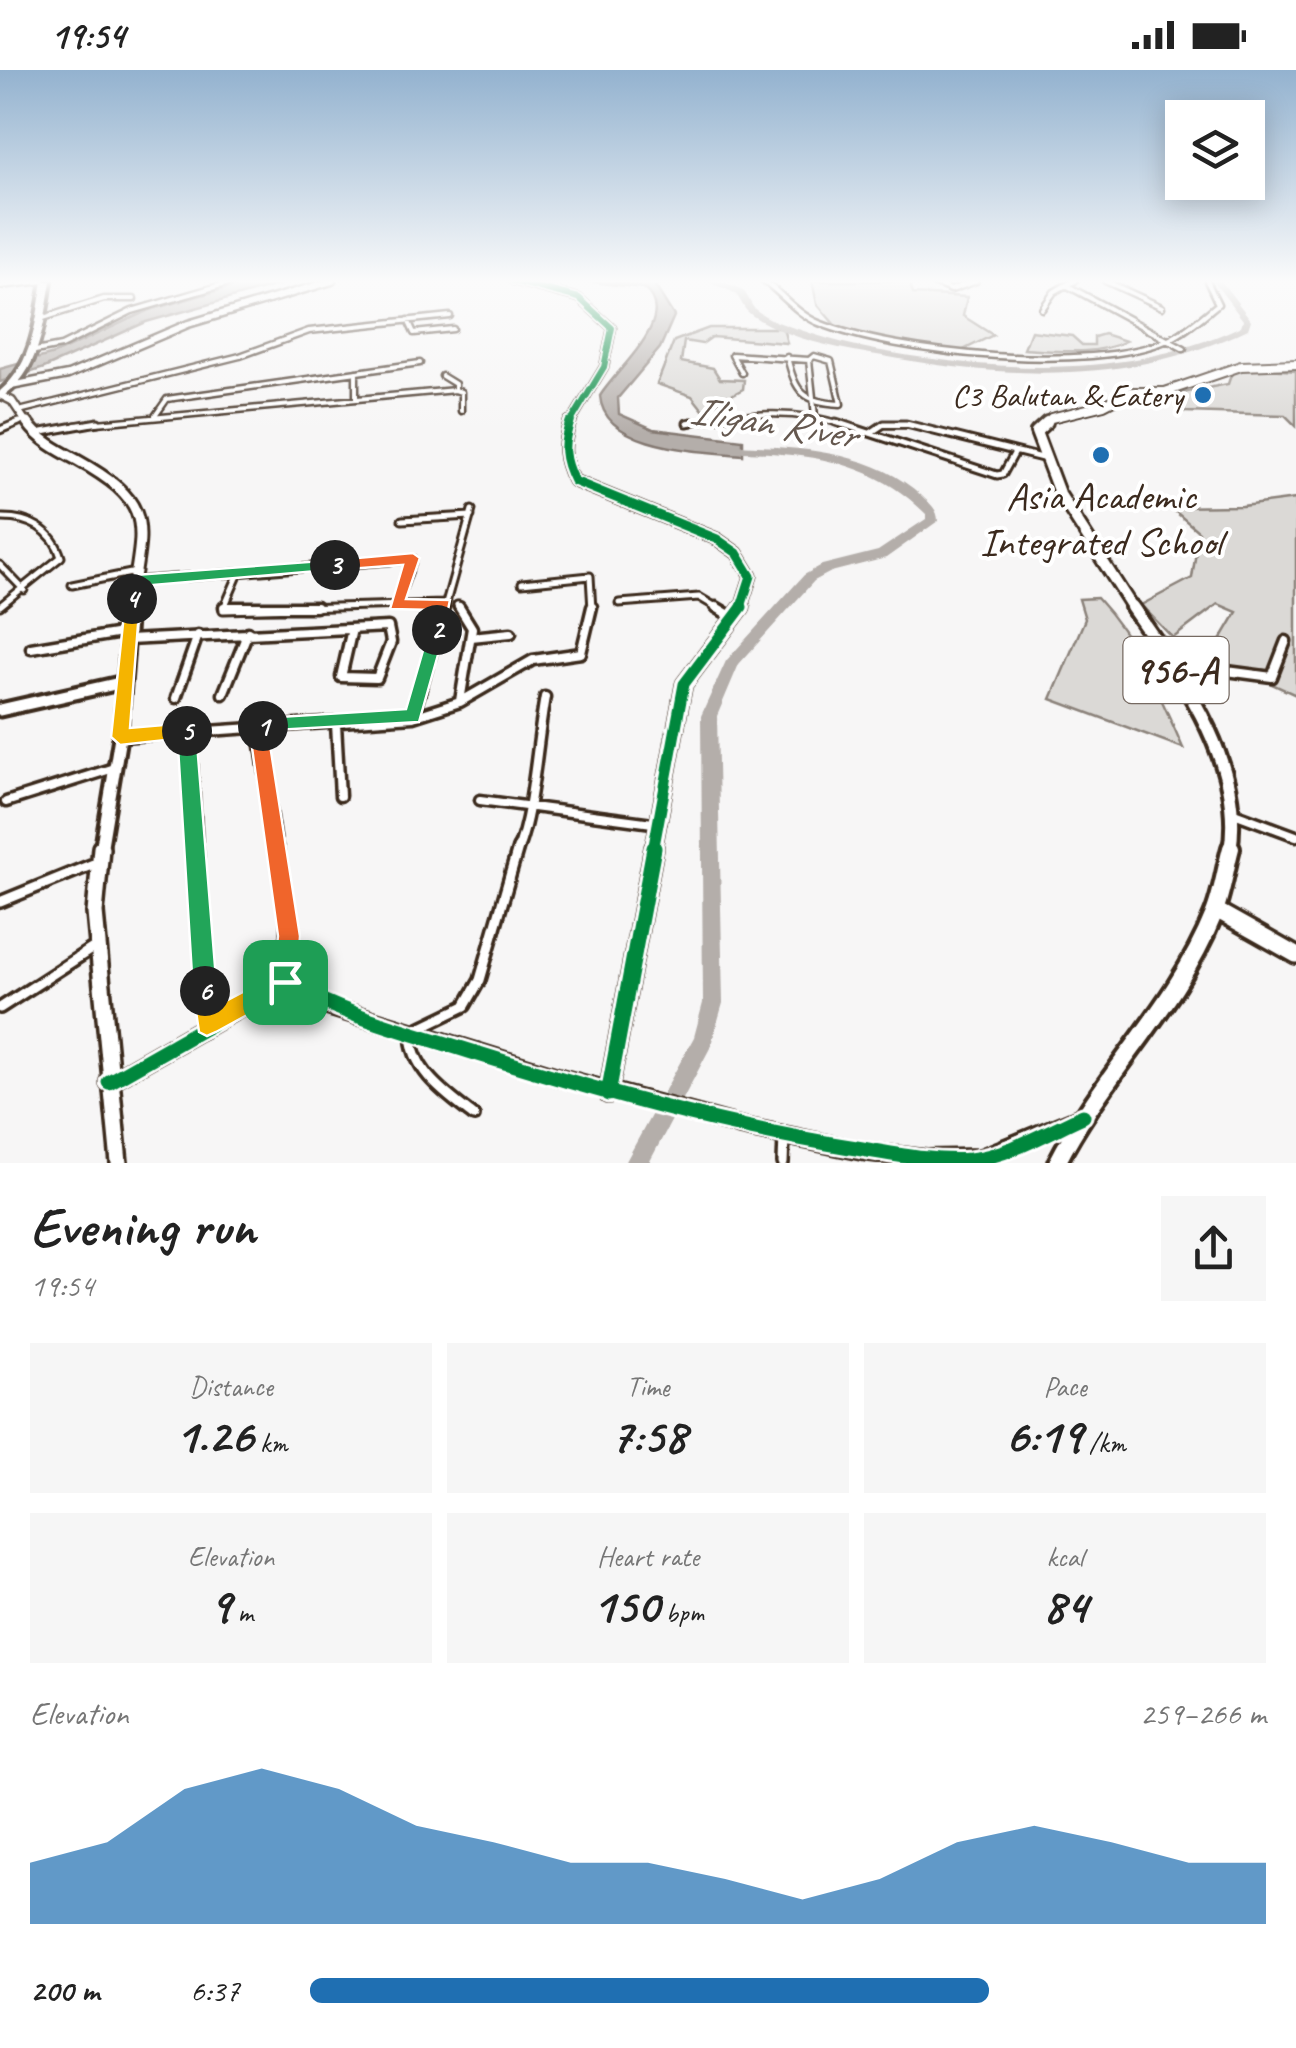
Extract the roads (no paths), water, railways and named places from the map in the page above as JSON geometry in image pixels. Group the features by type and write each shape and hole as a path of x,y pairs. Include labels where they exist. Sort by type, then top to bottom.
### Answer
{"highway":[{"path":"5,389 36,332"}],"main road":[{"path":"1047,459 1036,432 1050,418 1104,405 1129,392 1165,392 1203,382 1235,367 1296,364"},
{"name":"956-A","path":"1047,459 1098,558 1172,664 1229,773 1234,812 1216,910 1162,1008 1083,1116 1058,1163"}],"street":[{"path":"27,354 61,346 89,332"},
{"path":"119,1163 98,945 98,862 120,737 127,636 142,520 133,498 36,433 5,389 68,375 169,332"},
{"path":"0,430 22,415 240,356 306,332"},
{"path":"608,1094 662,824 684,684 752,589 751,576 738,553 717,539 588,490 568,474 560,455 563,436 613,349 612,332"},
{"path":"850,332 934,348 1092,355 1167,340 1178,332"},
{"path":"1152,332 1184,349"},
{"path":"742,373 732,354 787,358 809,360 814,356 831,361 841,404 816,403 792,384 787,358"},
{"path":"809,360 815,416"},
{"path":"156,416 167,399 420,362"},
{"path":"356,372 356,399"},
{"path":"442,376 455,384 454,390"},
{"path":"36,433 78,424 454,390 461,392 461,411"},
{"path":"686,422 774,411 815,416 997,476 1003,474 1014,454"},
{"path":"872,432 884,424 906,424 1014,454 1047,459"},
{"path":"402,520 472,513 413,717"},
{"path":"0,518 31,521 60,550 55,565 0,606"},
{"path":"72,586 136,576 239,573 413,558 396,605"},
{"path":"0,565 24,590"},
{"path":"239,573 223,610 444,604"},
{"path":"120,737 413,717 460,702 533,660 582,652 592,609 590,576 522,582"},
{"path":"619,603 699,597 734,618"},
{"path":"458,605 471,620 460,702"},
{"path":"30,648 127,636 352,629 391,629 385,663 377,678 359,681 341,677 352,629"},
{"path":"223,694 248,632"},
{"path":"471,637 511,634"},
{"path":"176,698 198,635"},
{"path":"1172,664 1272,676 1286,640"},
{"path":"0,710 124,682"},
{"path":"411,1032 453,1014 473,994 507,875 528,826 526,806 545,696"},
{"path":"336,724 340,796"},
{"path":"258,726 287,915 285,982"},
{"path":"190,731 207,1024"},
{"path":"6,802 116,768"},
{"path":"480,800 662,824"},
{"path":"1234,812 1296,836"},
{"path":"0,902 98,862"},
{"path":"1216,910 1296,954"},
{"path":"0,1008 98,945"},
{"path":"109,1082 285,982"},
{"path":"285,982 324,1005 608,1094 708,1121 909,1159 971,1160 1083,1116"},
{"path":"411,1032 412,1054 474,1116"},
{"path":"783,1163 784,1135"}],"waterway":[{"path":"796,332 905,358 1038,371 1089,369 1159,358 1235,332"},
{"name":"Iligan River","path":"637,1163 703,1041 713,1003 709,716 733,661 809,578 827,568 882,555 932,521 932,513 912,493 865,467 812,454 729,448"}],"place":[{"name":"C3 Balutan & Eatery","path":"1203,395"},
{"name":"Asia Academic Integrated School","path":"1101,455"}]}
